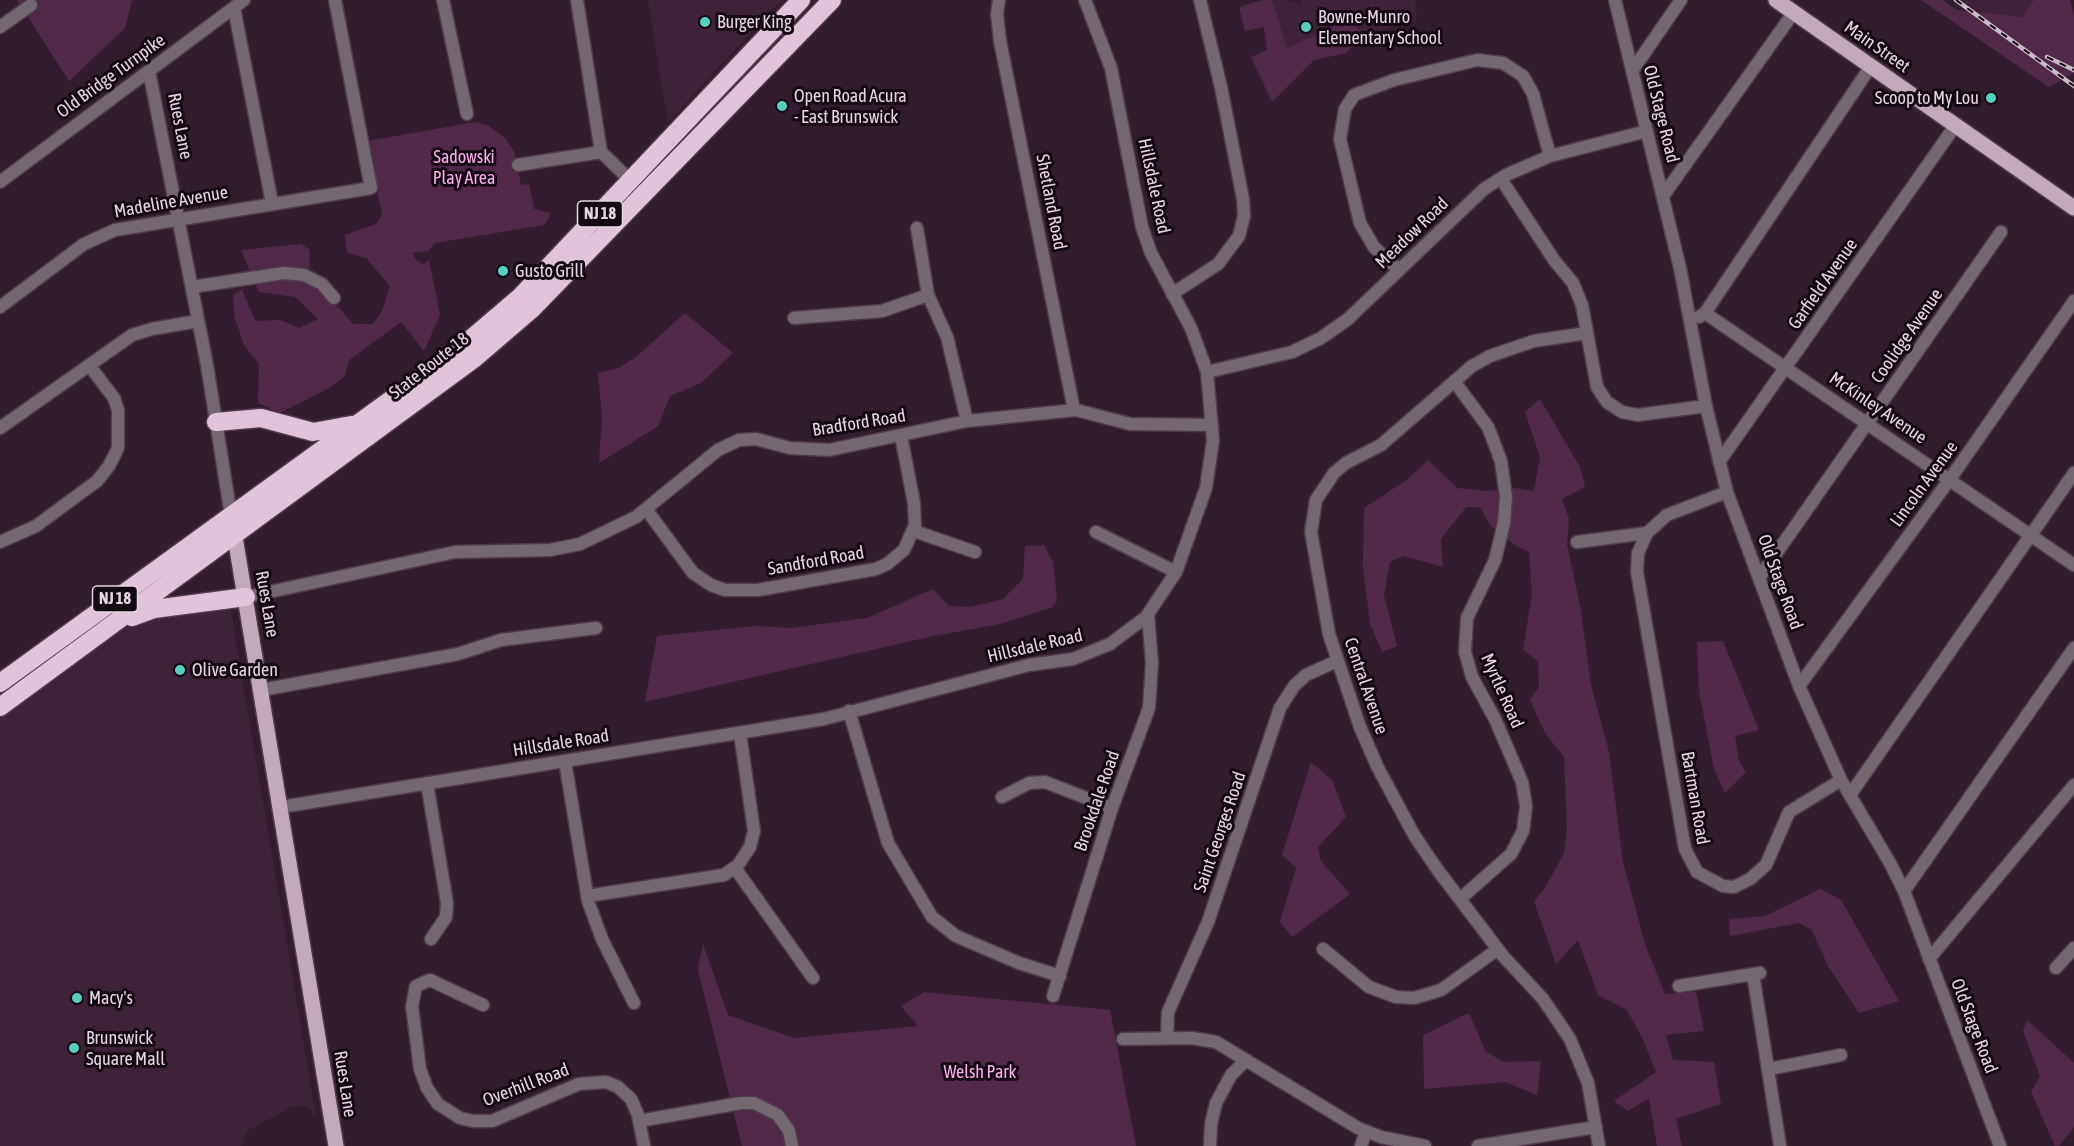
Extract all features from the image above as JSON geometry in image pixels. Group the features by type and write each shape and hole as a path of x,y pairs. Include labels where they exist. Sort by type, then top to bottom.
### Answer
{"highway":[{"name":"State Route 18","path":"0,683 453,354 521,296 801,0"},
{"name":"State Route 18","path":"0,707 449,380 532,309 832,0"},
{"path":"216,422 261,417 318,431 351,425 380,406"},
{"path":"108,627 154,609 246,597"}],"main road":[{"name":"Main Street","path":"1776,0 2074,208"},
{"name":"Rues Lane","path":"231,516 336,1146"}],"street":[{"name":"Madeline Avenue","path":"0,307 99,236 132,226 371,188 335,0"},
{"path":"443,0 467,114"},
{"path":"577,0 601,152 630,180"},
{"name":"Shetland Road","path":"999,0 997,14 1000,41 1074,410"},
{"name":"Hillsdale Road","path":"280,807 824,719 1029,665 1073,659 1110,644 1148,615 1176,572 1206,488 1213,440 1207,372 1191,328 1159,273 1142,227 1111,68 1085,0"},
{"path":"1172,294 1218,264 1239,236 1244,216 1243,199 1221,87 1200,0"},
{"name":"Old Stage Road","path":"1615,0 1663,196 1691,322 1706,406 1728,492 1799,686 1841,780 1904,891 2000,1146"},
{"path":"1632,71 1681,0"},
{"path":"239,4 272,203"},
{"name":"Old Bridge Turnpike","path":"0,182 239,4"},
{"path":"0,27 31,5"},
{"path":"1663,196 1794,12"},
{"path":"1399,270 1374,247 1360,223 1340,139 1345,109 1354,95 1394,80 1477,60 1503,63 1523,76 1533,94 1550,156"},
{"path":"1691,322 1705,313 1870,66"},
{"name":"Rues Lane","path":"149,71 192,287 231,516"},
{"name":"Garfield Avenue","path":"1719,462 1955,126"},
{"name":"Meadow Road","path":"1207,372 1292,352 1321,338 1348,319 1484,189 1501,178 1550,156 1647,131"},
{"path":"518,165 601,152"},
{"path":"1501,178 1554,260 1573,283 1581,305 1597,387 1607,402 1622,412 1638,415 1706,406"},
{"path":"917,228 928,295 947,337 967,421"},
{"name":"Coolidge Avenue","path":"1759,578 2001,232"},
{"path":"192,287 284,273 304,275 322,284 334,298"},
{"path":"794,318 882,311 928,295"},
{"name":"Lincoln Avenue","path":"1799,686 1950,479 2074,301"},
{"name":"McKinley Avenue","path":"1705,313 2074,565"},
{"path":"0,428 132,335 198,321"},
{"name":"Central Avenue","path":"1587,333 1534,341 1509,348 1472,366 1382,445 1340,468 1328,479 1316,500 1312,516 1312,541 1318,586 1337,661 1360,727 1383,778 1414,835 1498,949 1543,999 1570,1039 1588,1083 1599,1146"},
{"path":"0,542 36,526 97,481 114,457 118,448 120,431 118,410 114,398 89,365"},
{"name":"Myrtle Road","path":"1454,381 1479,411 1491,435 1501,461 1506,497 1504,523 1495,560 1467,618 1465,652 1473,677 1495,719 1522,782 1526,806 1522,831 1511,854 1460,899"},
{"name":"Bradford Road","path":"246,597 428,557 471,551 550,550 580,543 614,529 646,509 718,450 739,440 756,439 790,448 816,450 901,436 967,421 1074,410 1130,424 1212,425"},
{"path":"901,436 916,513 914,531 975,552"},
{"path":"1850,795 2074,473"},
{"path":"1577,542 1647,533 1667,515 1728,492"},
{"name":"Sandford Road","path":"646,509 693,573 711,585 733,591 758,590 876,568 896,558 907,546 914,531"},
{"path":"1096,532 1176,572"},
{"name":"Bartman Road","path":"1647,533 1638,553 1637,572 1686,849 1697,872 1723,886 1734,887 1750,879 1766,865 1789,812 1805,800 1841,780"},
{"name":"Brookdale Road","path":"1053,996 1112,808 1149,708 1153,682 1148,615"},
{"path":"261,690 458,654 501,640 596,628"},
{"path":"1904,891 2074,648"},
{"name":"Saint Georges Road","path":"1167,1038 1168,1012 1208,922 1280,708 1289,693 1306,675 1337,661"},
{"path":"849,711 888,843 932,917 956,936 1019,963 1060,976"},
{"path":"587,896 724,875 735,868 750,847 754,831 740,733"},
{"path":"565,761 587,896 602,939 634,1003"},
{"path":"1002,797 1029,783 1045,782 1112,808"},
{"path":"428,783 447,903 446,917 431,939"},
{"path":"1929,959 2074,785"},
{"path":"735,868 813,978"},
{"path":"2056,968 2074,948"},
{"path":"1323,949 1369,987 1396,997 1414,998 1441,990 1498,949"},
{"path":"1679,986 1757,974 1780,1146"},
{"name":"Overhill Road","path":"483,1005 430,980 416,986 412,994 413,1016 424,1082 430,1094 448,1112 473,1121 492,1121 579,1084 597,1081 614,1085 625,1092 636,1107 644,1146"},
{"path":"1123,1039 1167,1038 1216,1042 1336,1117 1366,1131 1425,1146"},
{"path":"1769,1069 1841,1055"},
{"path":"1210,1146 1210,1124 1216,1103 1225,1084 1246,1060"},
{"path":"639,1120 741,1102 754,1103 778,1115 789,1131 792,1146"},
{"path":"1478,1146 1596,1127"},
{"path":"1361,1146 1366,1131"}],"shaded area":[{"path":"648,0 781,0 668,122"},
{"name":"Bowne-Munro Elementary School","path":"1272,0 1288,0 1302,5 1300,0 1415,0 1417,20 1365,34 1347,20 1287,48"},
{"path":"1962,0 2034,0 2024,17 1980,13"},
{"path":"230,605 316,1118 307,1106 293,1106 247,1131 241,1146 0,1146 0,719 129,625 148,616"}],"green space":[{"path":"17,0 132,0 125,28 69,81"},
{"path":"1262,0 1272,0 1287,48 1347,20 1365,34 1346,53 1314,60 1272,102 1251,57 1267,50 1264,27 1245,31 1239,7"},
{"path":"1921,0 1942,0 1957,10 2023,17 2034,0 2070,0 2074,16 2074,73 2049,87"},
{"name":"Sadowski Play Area","path":"475,122 489,126 505,138 514,151 521,185 529,184 534,209 549,213 550,216 544,225 435,243 428,251 412,253 417,261 424,264 429,260 440,315 424,351 401,322 349,360 345,376 329,388 280,413 258,403 259,364 244,345 235,319 233,295 242,289 255,321 280,320 299,328 318,319 295,297 259,292 241,250 301,244 310,250 309,283 340,309 353,324 373,324 382,311 390,286 366,258 347,253 345,235 376,224 382,215 368,141"},
{"path":"685,313 733,353 701,383 670,396 658,426 599,463 602,416 598,373 619,368 636,357"},
{"path":"1540,399 1580,467 1585,487 1562,499 1569,519 1567,545 1580,605 1591,685 1609,752 1623,862 1645,944 1665,994 1696,992 1704,1031 1666,1035 1673,1060 1714,1062 1721,1104 1676,1119 1682,1146 1657,1146 1649,1098 1628,1111 1614,1101 1656,1072 1643,1039 1627,1010 1598,995 1578,940 1556,964 1534,901 1545,888 1564,853 1567,830 1564,757 1545,733 1530,700 1539,687 1538,661 1523,650 1532,594 1529,552 1516,546 1490,525 1480,507 1466,507 1441,539 1443,567 1404,556 1390,562 1384,595 1397,646 1382,652 1370,624 1363,566 1364,508 1408,479 1428,460 1457,488 1487,491 1514,488 1534,491 1540,457 1525,412"},
{"path":"1044,545 1053,562 1057,601 1053,607 1000,624 933,636 645,702 657,636 755,626 791,628 867,618 933,589 949,606 971,607 1003,599 1023,579 1025,546"},
{"path":"1723,641 1759,730 1735,736 1739,761 1746,772 1725,793 1714,769 1699,691 1697,642"},
{"path":"1311,762 1332,780 1346,817 1318,847 1321,861 1350,894 1292,937 1280,922 1296,868 1282,855"},
{"path":"1820,889 1841,900 1899,1001 1859,1013 1828,966 1812,930 1799,923 1730,936 1729,919 1765,916"},
{"name":"Welsh Park","path":"703,944 728,1015 794,1038 918,1026 901,1006 924,992 1110,1010 1136,1146 742,1146 698,970"},
{"path":"1469,1013 1486,1052 1504,1062 1541,1061 1537,1095 1505,1082 1424,1089 1423,1035"},
{"path":"2027,1020 2074,1063 2074,1127 2059,1146 2055,1146 2031,1092 2040,1076 2023,1031"}],"railway":[{"path":"1956,0 2074,86"},
{"path":"2047,57 2074,70"}],"place":[{"name":"Burger King","path":"705,22"},
{"name":"Bowne-Munro Elementary School","path":"1306,27"},
{"name":"Scoop to My Lou","path":"1991,98"},
{"name":"Open Road Acura - East Brunswick","path":"782,106"},
{"name":"Gusto Grill","path":"503,271"},
{"name":"Olive Garden","path":"180,670"},
{"name":"Macy's","path":"77,998"},
{"name":"Brunswick Square Mall","path":"74,1048"}]}
